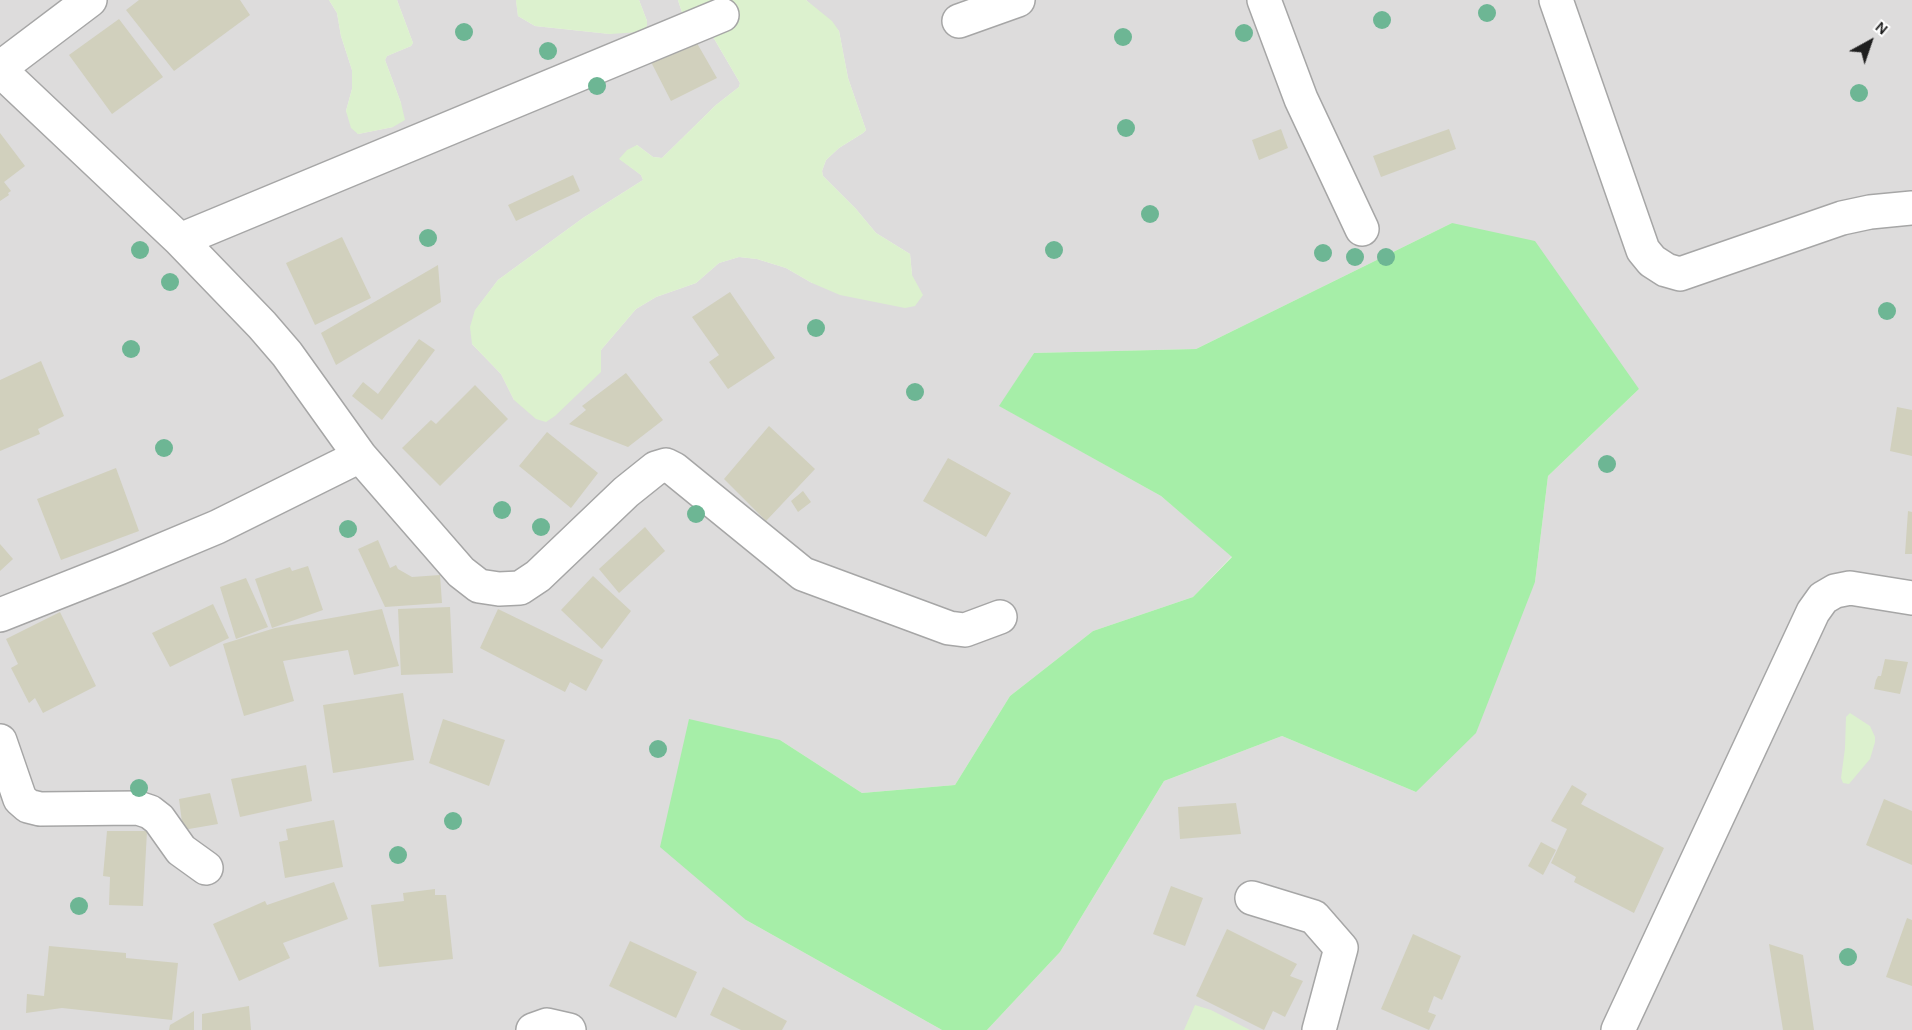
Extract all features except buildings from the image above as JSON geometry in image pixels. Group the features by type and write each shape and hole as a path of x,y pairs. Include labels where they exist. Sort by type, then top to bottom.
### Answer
{"street":[{"path":"90,0 0,69 180,240 262,325 287,354 360,456 461,572 479,586 499,589 520,588 538,576 626,492 656,468 666,465 674,469 803,574 949,628 965,630 1000,617"},
{"path":"959,21 1018,0"},
{"path":"1264,0 1301,99 1362,229"},
{"path":"1556,0 1643,250 1652,261 1666,270 1680,274 1842,218 1870,212 1912,208"},
{"path":"180,240 722,15"},
{"path":"0,615 217,526 360,456"},
{"path":"1617,1030 1814,612 1823,598 1835,591 1850,588 1912,598"},
{"path":"0,741 20,799 28,806 40,809 138,808 150,812 159,819 181,850 207,868"},
{"path":"1252,898 1314,917 1341,948 1319,1030"},
{"path":"533,1030 547,1025 569,1030"}],"shaded area":[{"path":"0,0 329,0 337,13 341,36 352,70 352,89 346,111 358,134 393,127 401,103 385,60 387,56 413,43 397,0 516,0 518,16 535,26 610,34 647,21 639,0 678,0 687,28 709,30 740,83 739,87 716,105 662,158 653,157 637,145 620,159 641,175 643,180 583,218 498,280 475,311 472,344 501,374 514,400 601,350 636,309 656,297 696,283 719,263 739,257 757,259 786,268 812,283 912,275 910,254 876,233 823,176 822,171 826,160 866,130 848,78 839,31 806,0 1912,0 1912,1030 987,1030 1060,952 1164,781 1282,736 1416,792 1535,582 1548,476 1639,389 1452,223 1196,349 1034,353 1000,406 1161,496 1232,556 1193,597 1093,631 1010,696 955,785 862,793 780,740 746,920 942,1030 0,1030"}],"green space":[{"path":"329,0 397,0 413,43 387,56 385,60 405,120 393,127 358,134 351,128 346,111 352,89 352,70 341,36 337,13"},
{"path":"516,0 639,0 647,26 640,32 610,34 535,26 518,16"},
{"path":"678,0 806,0 832,21 839,31 848,78 866,130 826,160 822,171 823,176 876,233 910,254 912,275 923,295 915,306 905,308 840,295 786,268 757,259 739,257 719,263 696,283 656,297 636,309 601,350 601,372 555,416 546,422 536,419 514,400 501,374 472,344 470,327 475,310 498,280 583,218 643,180 641,175 619,159 627,150 637,145 653,157 662,158 716,105 739,87 740,83 709,30 687,28"},
{"path":"1452,223 1535,241 1639,389 1548,476 1535,582 1476,733 1416,792 1282,736 1164,781 1060,952 987,1030 942,1030 746,920 660,847 689,719 780,740 862,793 955,785 1010,696 1093,631 1193,597 1232,557 1161,496 999,406 1034,353 1196,349"},
{"path":"1850,713 1870,726 1875,742 1870,759 1849,784 1843,783 1841,778 1846,717"},
{"path":"1195,1005 1211,1010 1250,1030 1184,1030"}]}
